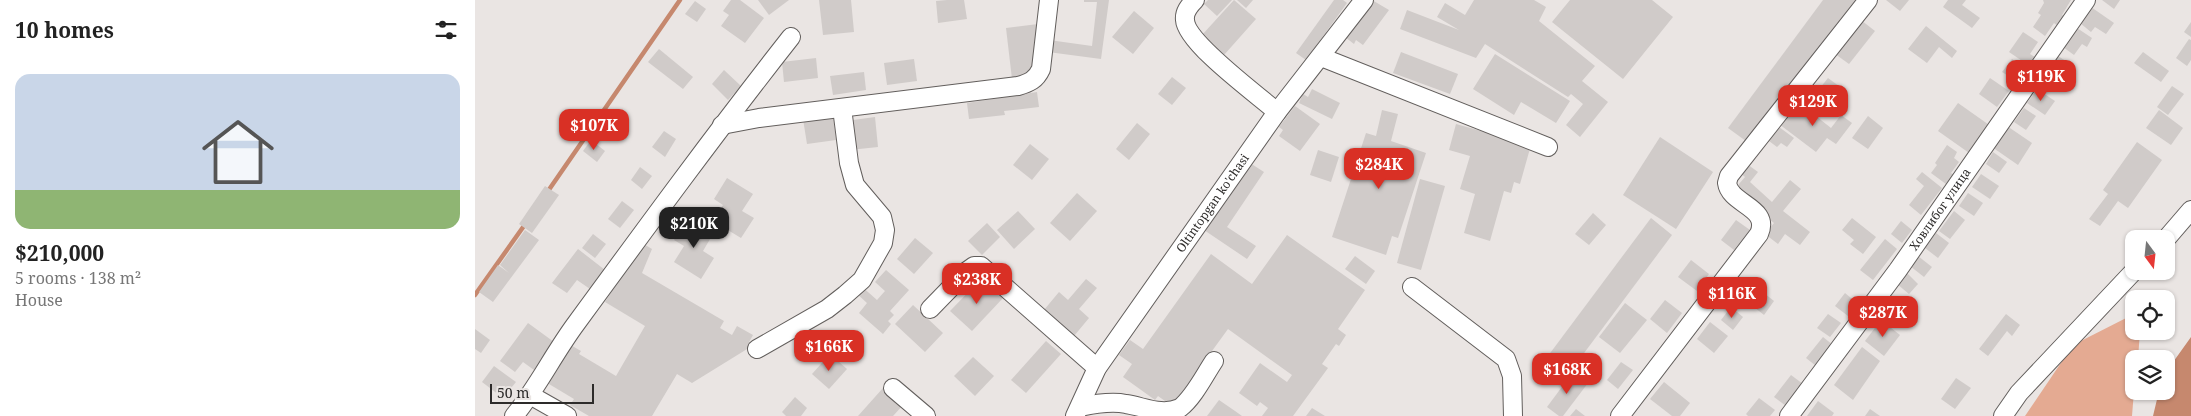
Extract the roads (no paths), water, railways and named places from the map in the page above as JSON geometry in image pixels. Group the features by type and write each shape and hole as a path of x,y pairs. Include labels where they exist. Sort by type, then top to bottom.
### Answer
{"street":[{"path":"721,125 759,118 1018,86 1031,82 1038,76 1041,69 1049,0"},
{"path":"1195,0 1186,12 1185,21 1187,30 1195,41 1277,112"},
{"name":"Oltintopgan ko'chasi","path":"1077,412 1097,368 1277,112 1364,0"},
{"path":"1619,416 1759,234 1762,226 1761,219 1757,213 1731,193 1727,183 1729,176 1868,0"},
{"name":"Ховлибог улица","path":"1789,416 1898,270 2083,1"},
{"path":"513,416 530,395 557,349 721,125 791,37"},
{"path":"1321,57 1548,147"},
{"path":"757,349 827,309 845,295 862,280 883,243 885,230 882,217 855,185 849,163 842,108"},
{"path":"2174,230 2191,210"},
{"path":"930,309 967,271 974,266 981,266 1097,368"},
{"path":"2003,416 2019,394 2126,280"},
{"path":"1412,287 1507,359 1512,376 1513,416"},
{"path":"1077,412 1101,403 1125,404 1154,414 1169,414 1182,406 1214,361"},
{"path":"893,388 926,416"},
{"path":"530,395 567,416"}],"waterway":[{"path":"546,194 680,0"},
{"path":"475,295 526,223"}]}
